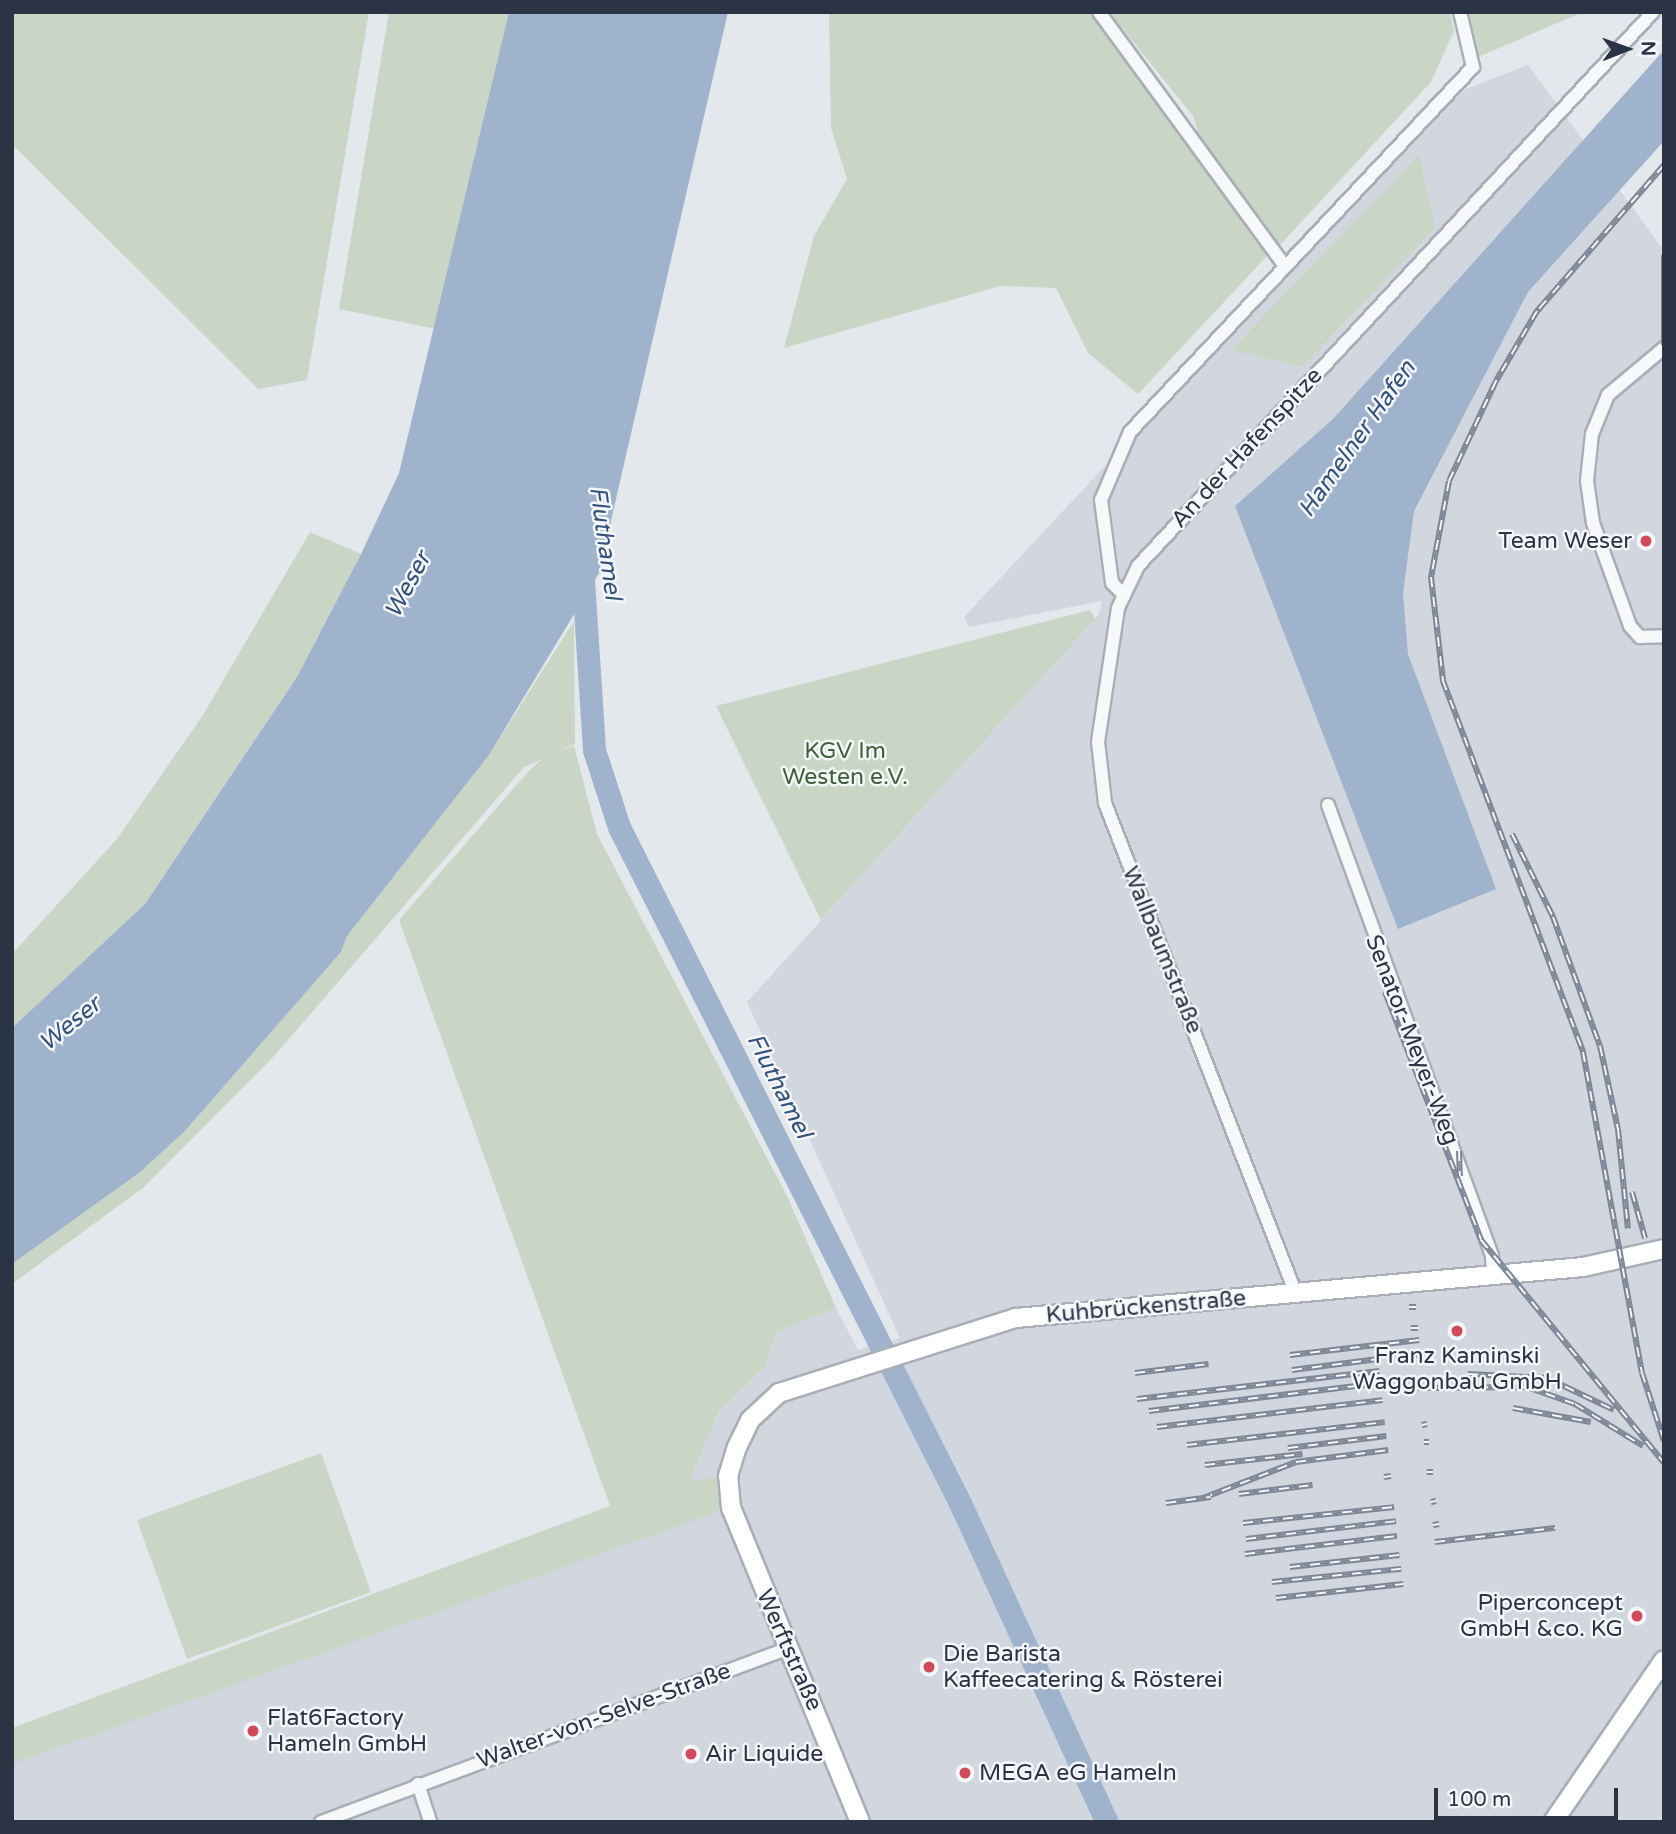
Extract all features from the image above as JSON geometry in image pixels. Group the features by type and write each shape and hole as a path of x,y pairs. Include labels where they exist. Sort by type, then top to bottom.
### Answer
{"street":[{"path":"1099,12 1284,265"},
{"path":"1124,595 1112,583 1101,536 1110,471 1145,412 1473,67 1460,12"},
{"name":"An der Hafenspitze","path":"1124,595 1138,566 1653,12"},
{"path":"1664,348 1608,396 1592,434 1587,481 1593,523 1630,626 1640,637 1664,636"},
{"name":"Wallbaumstraße","path":"1124,595 1101,704 1105,803 1296,1294"},
{"name":"Senator-Meyer-Weg","path":"1328,805 1492,1256 1493,1275"},
{"name":"Kuhbrückenstraße","path":"732,1517 728,1476 757,1413 806,1380 901,1351 1016,1318 1583,1267 1664,1249"},
{"name":"Werftstraße","path":"732,1517 860,1822"},
{"name":"Walter-von-Selve-Straße","path":"321,1822 789,1648"},
{"path":"1553,1822 1664,1660"},
{"path":"418,1784 430,1822"}],"shaded area":[{"path":"1528,65 1664,251 1664,1822 12,1822 12,1739 690,1480 719,1411 764,1368 776,1332 836,1308 858,1350 900,1338 747,1002 1099,614 1102,601 969,627 964,617 1418,131 1466,89"}],"green space":[{"path":"12,12 369,12 307,380 258,389 12,144"},
{"path":"389,12 509,12 436,329 339,309"},
{"path":"829,12 1090,12 1267,256 1138,394 1088,353 1056,288 1000,286 784,348 814,236 847,179 831,128"},
{"path":"1109,12 1450,12 1454,31 1431,82 1280,245 1199,136 1193,116"},
{"path":"1467,12 1583,12 1478,57"},
{"path":"1419,155 1435,228 1302,367 1231,350"},
{"path":"310,532 361,554 297,677 145,904 12,1028 12,954 117,839 203,715"},
{"name":"KGV Im Westen e.V.","path":"1090,610 1095,619 821,920 716,706"},
{"path":"574,621 575,744 524,767 275,1055 144,1187 12,1284 12,1264 139,1173 185,1131 341,952 347,936 489,755"},
{"path":"574,746 597,834 788,1198 836,1308 776,1332 764,1368 719,1411 690,1480 684,1481 727,1477 729,1508 12,1764 12,1728 610,1506 399,920 527,773 545,756"},
{"path":"321,1453 371,1592 187,1659 137,1520"}],"water":[{"name":"Weser","path":"509,12 728,12 599,573 489,755 347,936 341,952 185,1131 139,1173 12,1264 12,1028 145,904 297,677 361,554 399,473"},
{"name":"Hamelner Hafen","path":"1664,50 1664,141 1528,292 1414,511 1403,593 1408,654 1496,889 1398,929 1235,506 1333,419"}],"waterway":[{"name":"Fluthamel","path":"582,564 594,750 619,827 960,1503 1107,1822"}],"railway":[{"path":"1664,165 1537,311 1496,381 1449,481 1431,577 1443,681 1583,1052 1642,1373 1664,1441"},
{"path":"1664,255 1664,345"},
{"path":"1512,834 1553,917 1600,1046 1618,1129 1628,1229"},
{"path":"1385,992 1481,1240 1664,1463"},
{"path":"1459,1151 1460,1176"},
{"path":"1632,1192 1645,1238"},
{"path":"1409,1307 1416,1307"},
{"path":"1411,1328 1418,1328"},
{"path":"1290,1355 1419,1340"},
{"path":"1414,1355 1420,1354"},
{"path":"1292,1370 1378,1359"},
{"path":"1135,1373 1208,1364"},
{"path":"1137,1399 1379,1371"},
{"path":"1468,1374 1547,1378 1614,1410"},
{"path":"1149,1411 1381,1383"},
{"path":"1418,1388 1527,1387 1575,1404 1643,1446"},
{"path":"1157,1427 1382,1400"},
{"path":"1513,1408 1591,1422"},
{"path":"1187,1445 1385,1422"},
{"path":"1422,1425 1427,1424"},
{"path":"1288,1448 1386,1436"},
{"path":"1424,1442 1429,1442"},
{"path":"1203,1498 1296,1462 1388,1450"},
{"path":"1205,1465 1302,1454"},
{"path":"1427,1472 1433,1472"},
{"path":"1384,1477 1391,1476"},
{"path":"1239,1494 1312,1485"},
{"path":"1166,1503 1211,1497"},
{"path":"1431,1502 1436,1501"},
{"path":"1243,1523 1394,1507"},
{"path":"1246,1539 1396,1521"},
{"path":"1433,1525 1439,1524"},
{"path":"1435,1542 1555,1528"},
{"path":"1245,1554 1397,1536"},
{"path":"1290,1567 1399,1555"},
{"path":"1272,1582 1401,1569"},
{"path":"1276,1598 1403,1584"}],"place":[{"name":"Team Weser","path":"1646,541"},
{"name":"Franz Kaminski Waggonbau GmbH","path":"1457,1331"},
{"name":"Piperconcept GmbH &co. KG","path":"1637,1616"},
{"name":"Die Barista Kaffeecatering & Rösterei","path":"929,1667"},
{"name":"Flat6Factory Hameln GmbH","path":"253,1731"},
{"name":"Air Liquide","path":"691,1754"},
{"name":"MEGA eG Hameln","path":"965,1773"}]}
